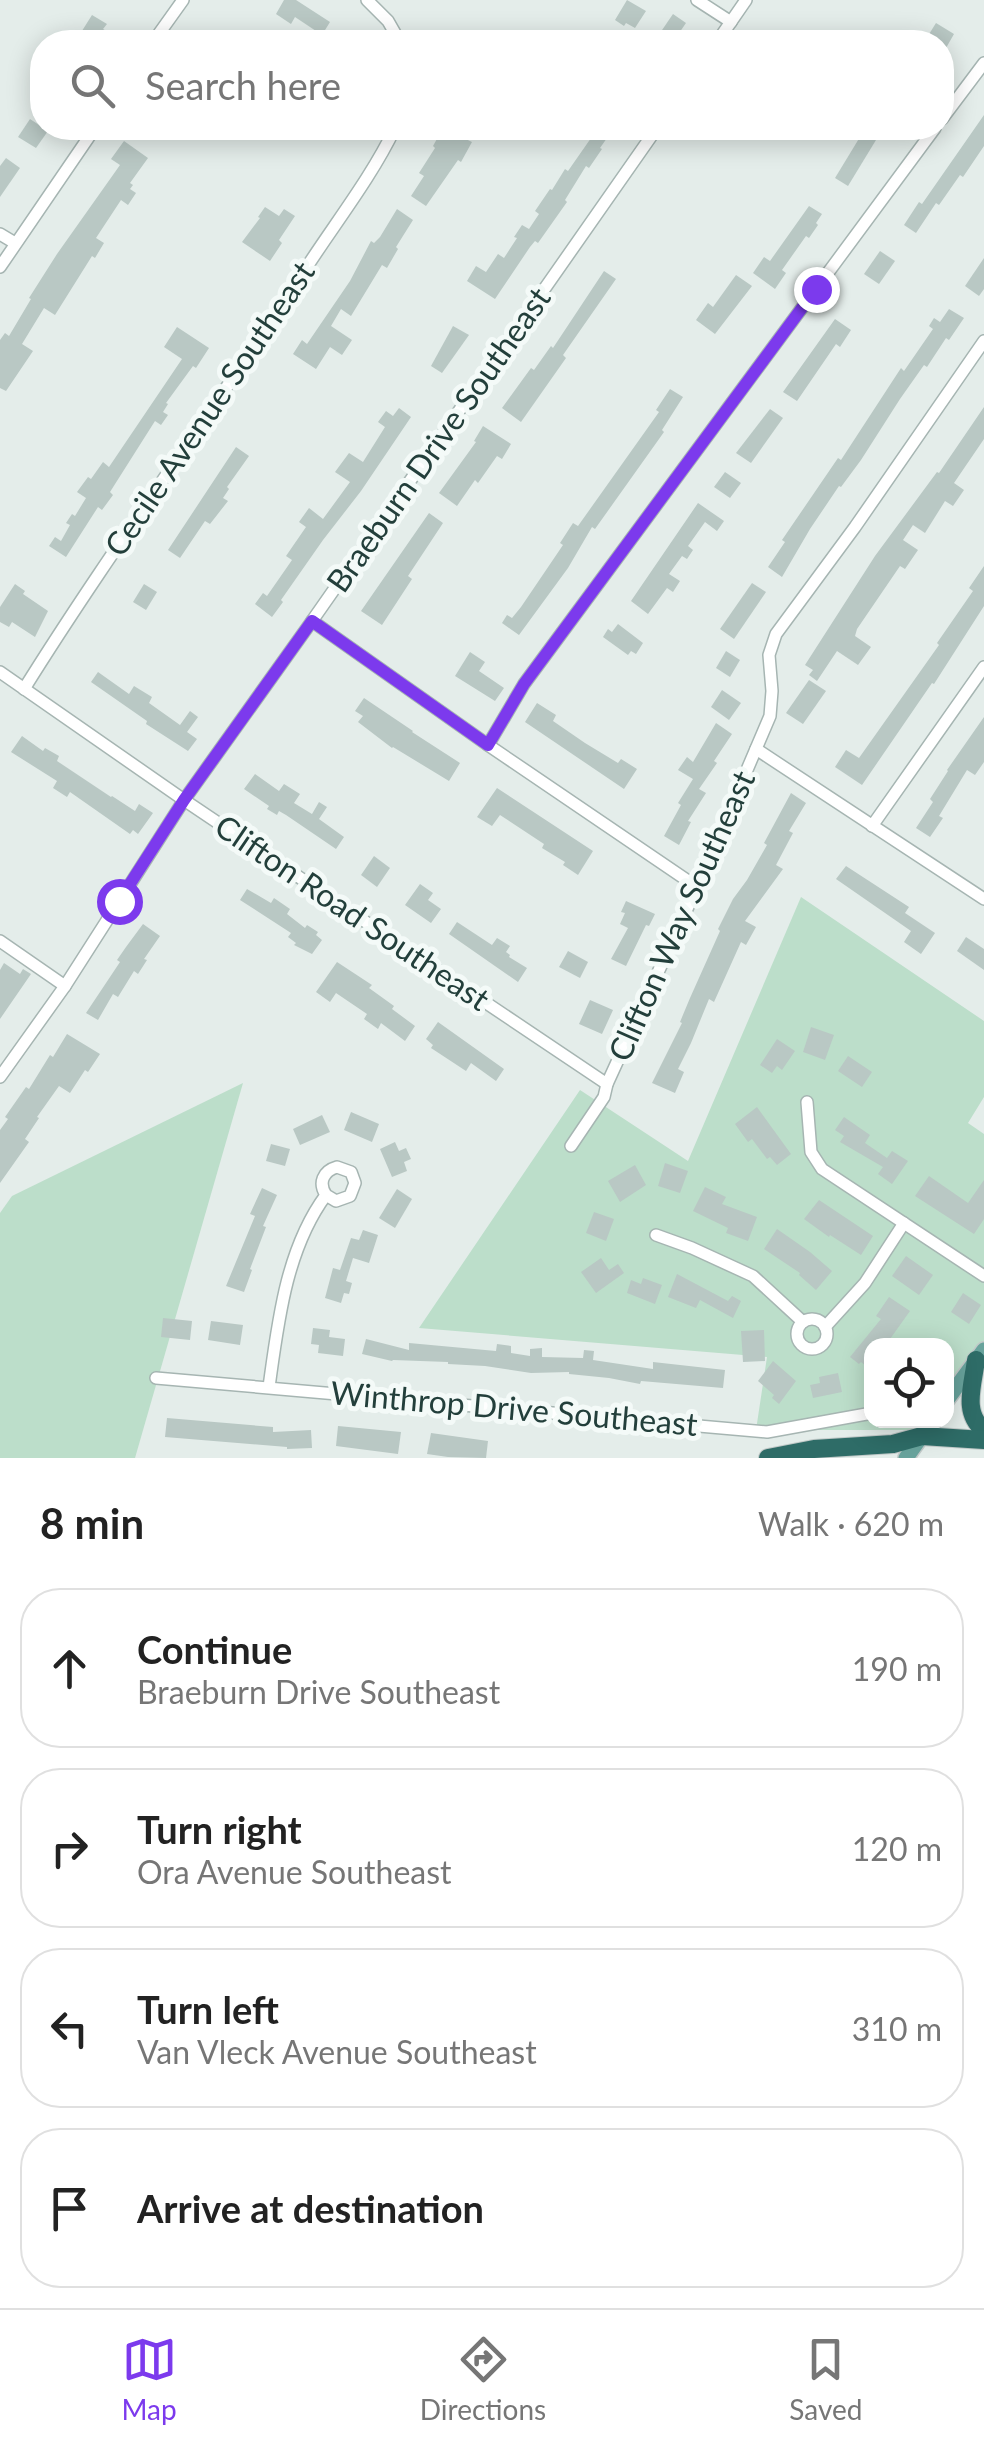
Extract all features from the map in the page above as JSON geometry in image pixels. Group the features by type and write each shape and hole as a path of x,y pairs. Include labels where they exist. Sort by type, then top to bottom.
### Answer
{"highway":[{"path":"980,1355 971,1415 984,1430"},
{"path":"768,1458 893,1444 921,1428"},
{"path":"933,1428 984,1440"}],"main road":[{"path":"954,1390 980,1355"},
{"path":"906,1458 923,1428"}],"street":[{"path":"162,30 182,0"},
{"path":"367,0 393,30"},
{"path":"697,0 730,22"},
{"path":"724,30 746,0"},
{"path":"954,103 984,63"},
{"path":"0,266 87,140"},
{"name":"Cecile Avenue Southeast","path":"24,689 75,606 234,380 388,140"},
{"name":"Braeburn Drive Southeast","path":"0,1077 65,986 184,800 649,140"},
{"path":"488,745 524,684 926,140"},
{"path":"0,234 15,244"},
{"name":"Clifton Way Southeast","path":"571,1146 604,1097 770,716 769,655 776,634 984,341"},
{"path":"312,621 697,887"},
{"path":"872,826 984,667"},
{"name":"Clifton Road Southeast","path":"0,672 607,1084"},
{"path":"756,750 984,899"},
{"path":"0,941 65,986"},
{"path":"807,1102 811,1152 822,1169 984,1276"},
{"path":"269,1387 279,1314 300,1242 326,1195"},
{"path":"825,1327 813,1319 804,1322 797,1335 800,1344 808,1349 818,1348 825,1341 825,1327 865,1283 904,1223"},
{"path":"656,1235 753,1276 804,1322"},
{"name":"Winthrop Drive Southeast","path":"156,1378 767,1432 864,1414"}],"green space":[{"path":"801,897 984,1021 984,1097 968,1123 984,1134 984,1349 954,1389 954,1338 864,1338 864,1428 923,1430 756,1430 767,1357 419,1328 580,1090 688,1161"},
{"path":"243,1083 135,1458 0,1458 0,1213 12,1196"}],"building":[{"path":"284,0 296,0 330,22 325,30 314,30 295,17 291,24 276,14"},
{"path":"627,0 646,11 635,28 615,20"},
{"path":"673,14 686,23 681,30 662,30"},
{"path":"92,15 107,24 105,30 83,30"},
{"path":"984,115 984,146 916,233 904,225"},
{"path":"30,119 30,140 42,140 36,148 18,137"},
{"path":"436,140 472,142 426,206 411,196 424,176 419,173"},
{"path":"590,140 606,140 567,202 495,299 467,281 476,266 486,272 498,254 504,258 522,225 529,229 539,214 535,211 565,169 568,171"},
{"path":"858,140 876,140 848,186 835,178"},
{"path":"124,141 148,158 130,183 130,189 136,193 128,205 121,200 96,238 104,243 55,315 44,308 22,344 33,351 6,391 0,388 0,340 5,333 9,336 57,254 120,165 111,159"},
{"path":"6,158 20,168 0,197 0,166"},
{"path":"809,206 822,214 818,225 782,270 786,273 775,289 753,273 764,257 770,261"},
{"path":"265,207 279,216 284,209 295,216 270,261 242,242"},
{"path":"397,209 413,220 387,268 382,265 351,316 341,309 331,326 352,340 342,355 330,347 316,369 293,354 302,340 307,344 350,281 371,241 374,243 380,237"},
{"path":"880,251 895,261 879,284 864,274"},
{"path":"984,258 984,289 979,296 965,286"},
{"path":"604,271 616,279 521,422 502,408 531,368 534,370 553,348"},
{"path":"736,275 752,286 715,334 696,320 708,303 713,307"},
{"path":"949,309 964,318 900,399 810,529 782,577 768,567 785,542 782,540 838,458 841,460 901,368 904,371 933,329 929,326 934,318 940,322"},
{"path":"835,319 851,330 840,347 836,344 797,401 783,392"},
{"path":"453,326 469,335 442,373 431,366"},
{"path":"177,327 209,348 166,403 163,412 168,415 161,425 155,421 110,492 113,495 102,510 98,507 66,557 49,546 55,537 61,541 70,525 66,523 86,498 77,492 103,462 109,467 182,359 164,347"},
{"path":"670,389 683,397 664,432 595,529 592,527 568,568 519,635 502,623 521,607 563,545 560,543 573,523 578,526 659,412 656,410"},
{"path":"984,407 984,439 954,483 964,490 953,506 945,501 925,533 913,525 903,540 918,550 905,569 900,566 857,629 855,636 871,647 858,665 837,651 817,681 809,675 813,670 805,665 875,556"},
{"path":"399,408 411,417 272,617 255,604 263,593 267,596 292,560 286,556 306,527 299,522 309,508 323,519 350,482 335,472 349,453 363,462 385,427 378,422 386,411 393,416"},
{"path":"770,409 783,418 751,463 736,453"},
{"path":"483,426 511,444 478,483 475,480 457,506 439,493"},
{"path":"236,447 249,456 227,487 223,498 228,501 210,524 205,521 180,558 168,550"},
{"path":"725,472 741,483 730,498 714,487"},
{"path":"698,503 724,521 717,531 705,522 688,546 693,550 687,559 682,556 669,574 680,581 673,592 667,588 648,614 631,601"},
{"path":"429,513 443,523 382,625 361,611"},
{"path":"984,566 984,606 862,785 835,767 846,750 859,758 939,645"},
{"path":"752,583 766,592 734,639 720,629"},
{"path":"15,584 48,611 35,637 12,622 9,627 0,622 0,607"},
{"path":"144,584 157,592 146,610 133,602"},
{"path":"618,624 643,643 636,654 631,651 628,655 603,637"},
{"path":"726,651 740,660 730,677 716,668"},
{"path":"470,652 485,662 479,671 504,688 495,701 455,676"},
{"path":"98,672 129,694 134,686 152,697 149,703 180,725 190,711 198,717 187,732 197,739 188,751 91,682"},
{"path":"809,680 826,691 803,724 786,713"},
{"path":"722,690 741,703 729,720 711,707"},
{"path":"364,698 460,763 449,781 392,748 358,722 363,716 355,711"},
{"path":"537,703 556,715 553,721 585,743 618,763 621,759 637,769 624,789 525,722"},
{"path":"984,717 984,762 975,775 967,770 930,837 916,828 947,770"},
{"path":"716,723 732,734 699,789 706,793 688,821 691,822 679,845 664,836 693,779 678,770 687,757 693,762"},
{"path":"22,736 43,751 45,748 59,756 57,761 111,797 135,811 139,804 153,813 138,834 133,830 130,834 70,792 67,797 53,788 57,781 11,752"},
{"path":"255,774 279,791 284,784 300,794 294,803 312,814 319,802 327,807 319,819 344,837 336,849 286,815 267,809 269,806 244,789"},
{"path":"497,788 593,851 578,875 542,848 544,844 500,815 492,826 477,817"},
{"path":"791,793 806,803 789,831 793,833 776,865 783,869 745,921 756,927 746,945 741,942 714,1002 709,999 678,1069 684,1072 675,1093 652,1083 682,1023 718,929 767,845 764,843"},
{"path":"374,856 390,868 377,887 361,875"},
{"path":"846,866 909,907 905,913 935,933 921,954 904,942 911,931 836,879"},
{"path":"420,884 433,893 428,900 441,909 431,923 405,905"},
{"path":"247,889 271,903 274,898 290,909 287,914 305,928 307,925 318,932 316,935 322,940 312,954 294,945 288,937 291,933 240,900"},
{"path":"626,901 655,914 626,966 611,959 628,928 620,924"},
{"path":"457,922 492,945 497,938 510,946 506,952 509,957 527,968 518,982 449,934"},
{"path":"143,924 160,936 138,974 134,971 118,997 113,994 98,1020 86,1013"},
{"path":"966,937 984,949 984,970 957,951"},
{"path":"568,951 588,962 580,978 559,967"},
{"path":"337,962 372,985 369,988 415,1026 405,1041 381,1023 378,1029 364,1019 367,1014 336,993 330,1002 316,992"},
{"path":"4,963 20,974 23,969 31,974 0,1019 0,970"},
{"path":"590,1000 613,1010 602,1034 579,1024"},
{"path":"438,1022 504,1069 496,1081 471,1063 466,1071 431,1048 433,1045 426,1039"},
{"path":"811,1027 834,1035 825,1060 803,1052"},
{"path":"67,1034 100,1054 70,1093 59,1086 25,1139 29,1142 0,1183 0,1130 8,1119 5,1117"},
{"path":"777,1039 795,1051 782,1070 777,1066 772,1073 760,1065"},
{"path":"848,1056 872,1072 862,1087 838,1071"},
{"path":"757,1107 791,1154 777,1165 770,1157 767,1159 752,1139 748,1142 735,1124"},
{"path":"351,1112 379,1124 372,1142 344,1130"},
{"path":"322,1115 330,1132 300,1145 293,1129"},
{"path":"844,1117 870,1135 865,1143 887,1158 892,1151 908,1161 892,1184 878,1174 883,1167 840,1142 844,1136 835,1130"},
{"path":"395,1142 399,1151 406,1148 411,1159 404,1162 407,1171 392,1177 380,1149"},
{"path":"271,1144 290,1149 285,1166 266,1161"},
{"path":"665,1163 688,1171 680,1193 658,1186"},
{"path":"635,1165 646,1185 620,1202 608,1181"},
{"path":"929,1176 968,1203 984,1180 984,1219 974,1234 915,1196"},
{"path":"705,1187 726,1197 722,1204 757,1217 748,1241 726,1233 728,1228 693,1211"},
{"path":"262,1188 277,1195 263,1226 266,1227 244,1292 226,1286 255,1216 250,1214"},
{"path":"397,1189 412,1199 395,1228 379,1218"},
{"path":"819,1200 873,1236 861,1255 804,1219"},
{"path":"594,1212 614,1219 606,1241 586,1233"},
{"path":"777,1229 832,1271 816,1290 800,1273 764,1249"},
{"path":"363,1230 378,1235 369,1263 353,1258 346,1281 352,1283 341,1303 325,1298 333,1268 340,1270 351,1238 359,1240"},
{"path":"906,1256 933,1275 919,1295 892,1276"},
{"path":"601,1258 609,1270 618,1264 624,1273 596,1293 581,1272"},
{"path":"677,1274 728,1301 732,1296 741,1301 733,1318 700,1300 696,1308 668,1297"},
{"path":"643,1278 662,1285 655,1304 627,1293 631,1280 641,1284"},
{"path":"963,1293 981,1305 969,1324 951,1312"},
{"path":"889,1297 910,1311 891,1338 866,1338 881,1319 876,1316"},
{"path":"163,1318 192,1321 190,1340 161,1337"},
{"path":"211,1321 243,1325 240,1345 208,1340"},
{"path":"313,1328 330,1330 329,1337 345,1339 343,1356 318,1353 319,1345 311,1344"},
{"path":"764,1330 765,1361 743,1362 741,1331"},
{"path":"366,1339 409,1350 409,1343 496,1351 497,1344 511,1346 511,1353 530,1356 530,1349 542,1348 542,1357 583,1358 584,1350 594,1351 593,1360 653,1369 653,1362 725,1370 723,1388 641,1381 640,1384 569,1372 531,1373 448,1362 392,1361 362,1354"},
{"path":"864,1340 864,1364 850,1357"},
{"path":"773,1361 796,1381 779,1404 758,1381"},
{"path":"838,1373 842,1392 813,1398 810,1385 820,1383 819,1377"},
{"path":"167,1418 273,1427 273,1432 311,1430 312,1448 165,1437"},
{"path":"338,1426 401,1432 398,1454 336,1446"},
{"path":"431,1433 488,1441 486,1458 427,1454"}],"route":[{"path":"119,901 184,800 312,621 488,745 524,684 816,289"}]}
